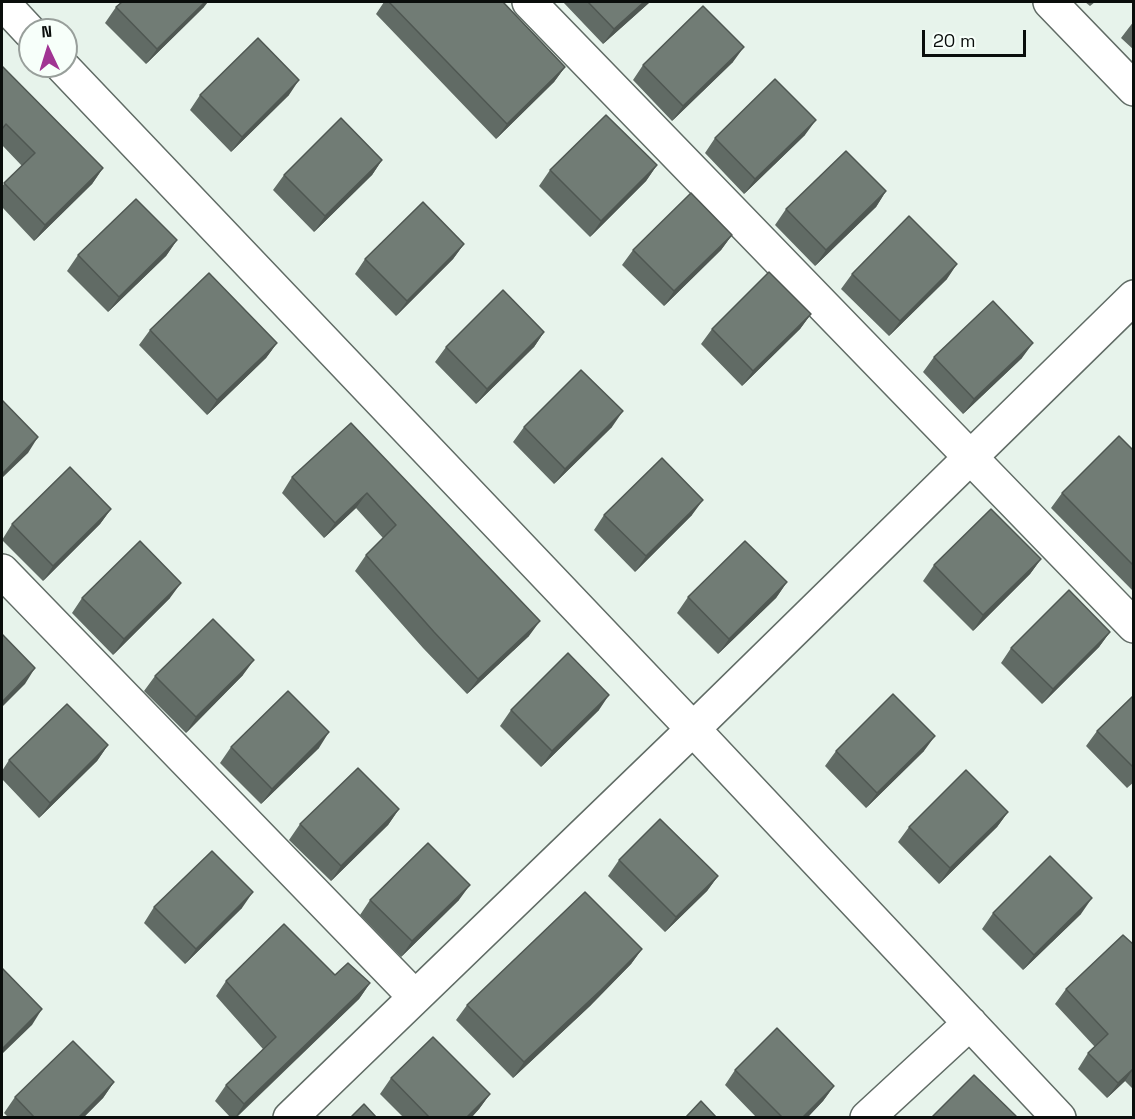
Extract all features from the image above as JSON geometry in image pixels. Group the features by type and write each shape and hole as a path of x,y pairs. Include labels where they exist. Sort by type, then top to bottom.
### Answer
{"street":[{"path":"2,2 18,19"},
{"path":"529,2 1134,626"},
{"path":"1050,2 1134,89"},
{"path":"73,78 693,729 1059,1118"},
{"path":"290,1118 693,729 1134,297"},
{"path":"2,571 415,997"},
{"path":"867,1118 970,1023"}],"building":[{"path":"122,2 205,2 157,49 116,7"},
{"path":"389,2 503,2 565,67 507,124"},
{"path":"588,2 644,2 614,29"},
{"path":"703,6 744,47 683,106 643,65"},
{"path":"258,38 299,80 242,137 200,95"},
{"path":"2,66 103,168 45,225 4,183 35,153 6,124 2,129"},
{"path":"775,79 816,120 755,179 715,138"},
{"path":"606,115 657,165 601,221 550,170"},
{"path":"341,118 382,160 325,216 284,175"},
{"path":"846,151 886,191 826,250 786,209"},
{"path":"691,193 732,235 674,291 633,250"},
{"path":"136,199 177,240 119,297 78,255"},
{"path":"423,202 464,244 407,301 365,259"},
{"path":"909,216 957,264 900,321 852,274"},
{"path":"769,272 811,314 753,371 712,329"},
{"path":"209,273 277,343 217,400 150,330"},
{"path":"503,290 544,332 487,389 446,347"},
{"path":"993,301 1033,343 974,399 934,357"},
{"path":"581,370 623,411 565,469 524,427"},
{"path":"2,400 38,437 2,474"},
{"path":"351,423 540,621 478,679 366,555 396,525 367,493 335,523 292,477"},
{"path":"1119,436 1134,451 1134,566 1062,493"},
{"path":"662,458 703,500 646,556 604,515"},
{"path":"70,467 111,509 53,566 12,524"},
{"path":"991,509 1041,559 983,615 934,565"},
{"path":"140,541 181,583 124,639 82,598"},
{"path":"745,541 787,582 729,639 688,597"},
{"path":"1069,590 1110,632 1053,689 1011,648"},
{"path":"213,619 254,660 196,717 155,676"},
{"path":"2,634 35,668 2,702"},
{"path":"568,653 609,695 552,751 511,710"},
{"path":"288,691 329,732 272,789 231,747"},
{"path":"893,694 935,736 877,793 836,751"},
{"path":"1134,695 1134,768 1097,731"},
{"path":"67,704 108,745 50,803 9,760"},
{"path":"358,768 399,809 341,866 300,824"},
{"path":"966,770 1008,812 950,868 909,827"},
{"path":"660,819 718,876 676,917 619,860"},
{"path":"428,843 470,885 412,941 370,900"},
{"path":"212,851 253,892 196,949 154,907"},
{"path":"1050,856 1092,898 1034,955 993,913"},
{"path":"585,892 642,949 524,1062 467,1005"},
{"path":"284,924 335,975 348,963 370,983 244,1104 226,1085 276,1037 226,981"},
{"path":"1123,935 1134,945 1134,1068 1118,1083 1088,1053 1108,1034 1066,989"},
{"path":"2,968 42,1009 2,1049"},
{"path":"777,1028 834,1086 802,1118 783,1118 735,1070"},
{"path":"433,1037 490,1094 466,1118 430,1118 391,1078"},
{"path":"73,1041 114,1082 78,1118 35,1118 15,1097"},
{"path":"974,1075 1016,1116 1014,1118 931,1118"},
{"path":"701,1101 717,1118 685,1118"},
{"path":"364,1104 377,1118 350,1118"}]}
